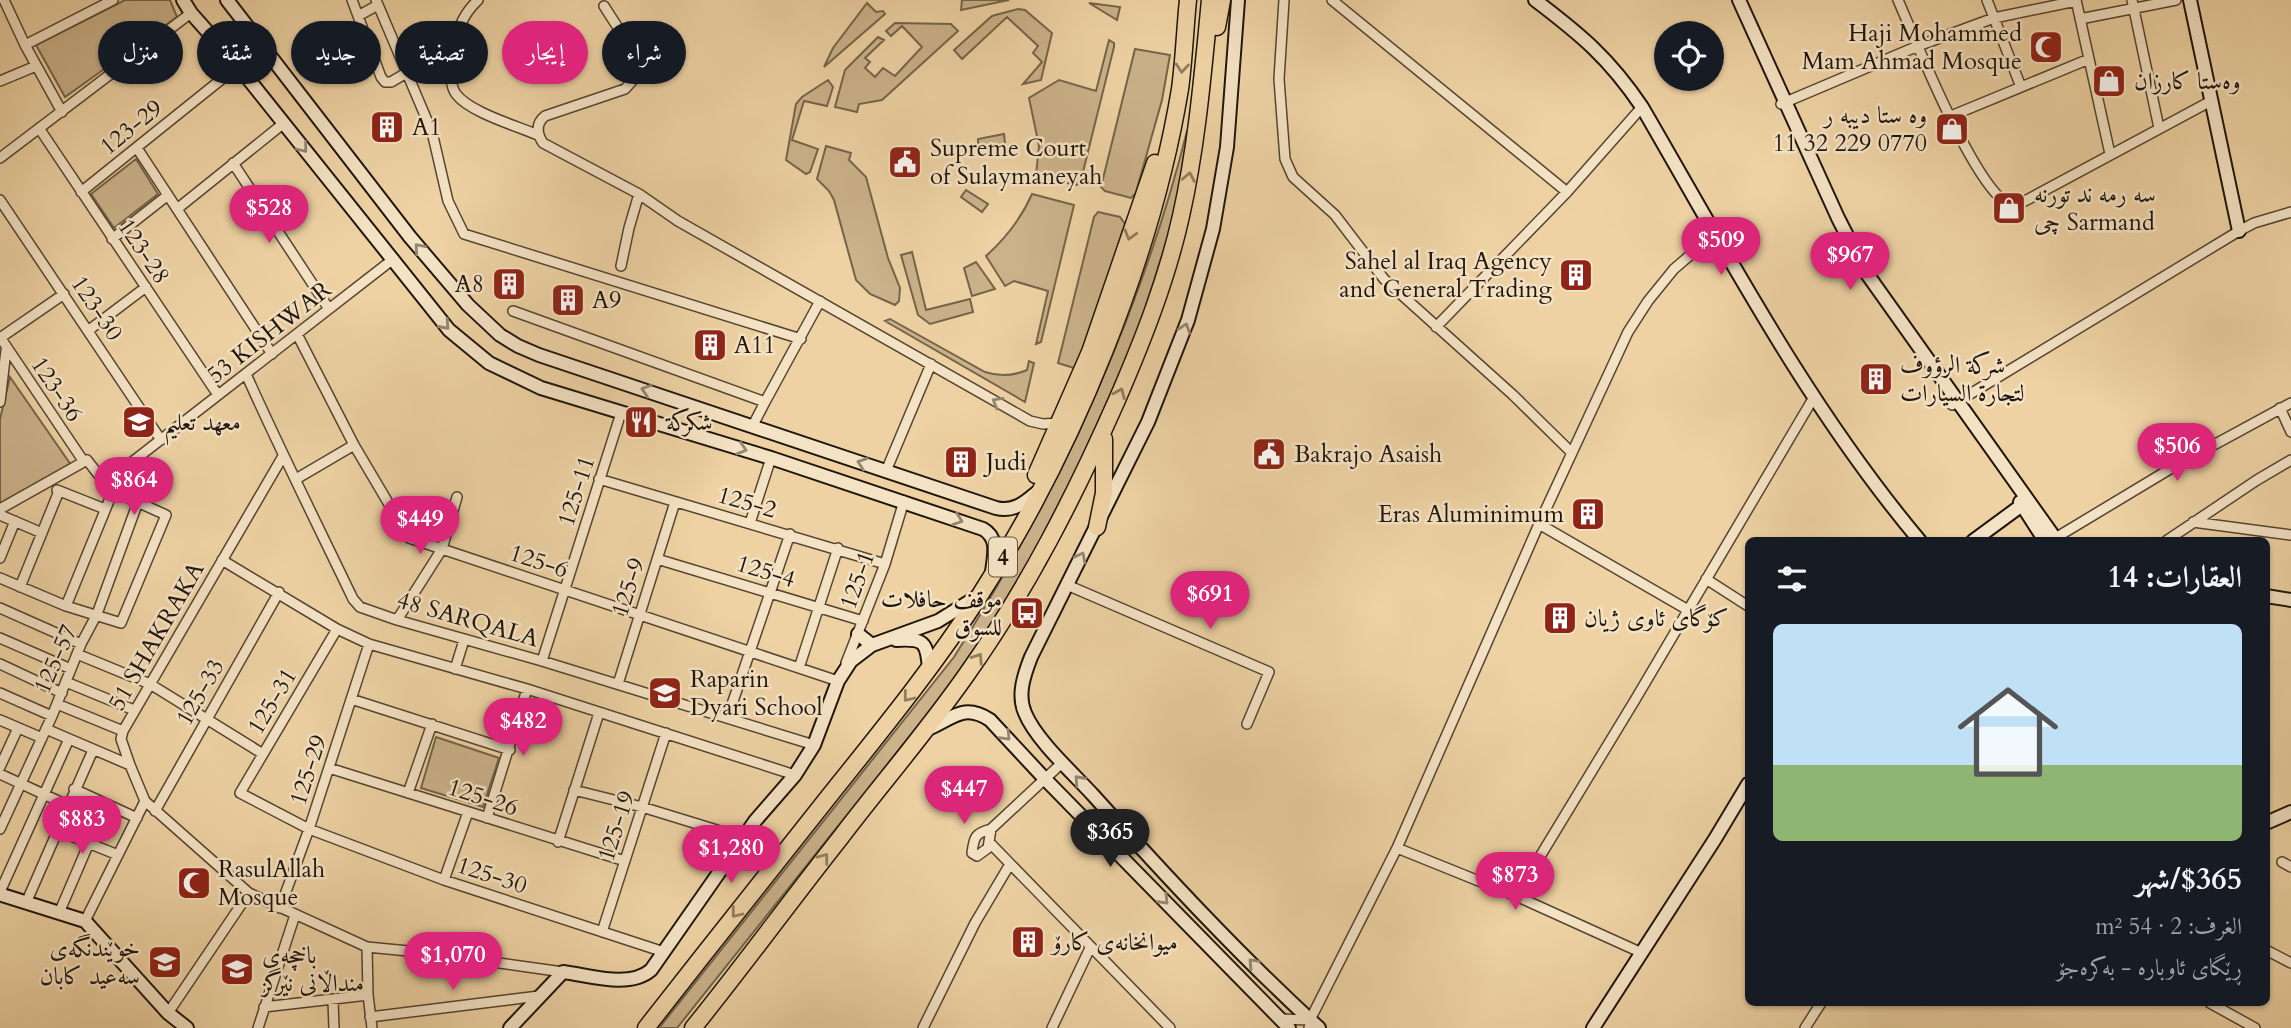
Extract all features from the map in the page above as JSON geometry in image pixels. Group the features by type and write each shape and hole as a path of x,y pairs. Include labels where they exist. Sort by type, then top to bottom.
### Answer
{"highway":[{"name":"4","path":"646,1028 929,669 1009,548 1077,415 1124,297 1173,126 1180,85 1188,0"},
{"path":"1196,136 1210,0"},
{"path":"1196,136 1222,0"},
{"path":"1009,548 1023,503 1060,423 1108,306 1150,173 1173,126"},
{"name":"4","path":"693,1028 968,672 1052,536 1106,425 1160,289 1181,219 1196,136"},
{"path":"1097,527 1104,493 1103,447 1106,425"}],"street":[{"path":"25,45 113,0"},
{"path":"183,0 198,21"},
{"path":"227,0 410,237 473,310 500,335 538,355 1004,509 1011,509 1023,503 1039,491"},
{"path":"352,0 381,77 385,82 395,80"},
{"path":"478,0 463,19 456,35 451,76 455,94 471,106 538,135 543,143 639,194 678,221 1030,421 1060,423"},
{"path":"1238,0 1227,147 1213,229 1202,272 1170,372 1148,422 1031,657 1022,685 1022,704 1035,731 1144,852 1313,1025"},
{"path":"1284,0 1279,79 1285,159 1293,177 1335,215 1384,279 1513,395 1571,452"},
{"path":"1332,0 1567,192"},
{"path":"1535,0 1594,46 1620,75 1642,107 1767,323 1814,397 1917,537"},
{"path":"1732,0 1742,15 1852,256 2050,537"},
{"path":"1739,0 1742,15"},
{"path":"1898,0 1951,116 1984,177 2000,199 2010,205 2023,202 2211,101"},
{"path":"1987,0 2021,87"},
{"path":"1783,103 1918,46 1994,18 2076,0 2110,153"},
{"path":"2080,19 2133,4 2176,0"},
{"path":"2190,0 2239,232"},
{"path":"3,2 62,112"},
{"path":"358,16 377,2 395,43"},
{"path":"2133,4 2159,128"},
{"path":"538,135 541,120 545,117 625,89 634,79 640,62 604,6"},
{"path":"0,158 191,13"},
{"path":"1951,116 2088,59"},
{"path":"0,81 36,66"},
{"name":"123-29","path":"81,192 216,84"},
{"path":"253,84 449,330 489,363 541,388 904,501 989,533 994,542 992,575"},
{"path":"413,84 432,132 448,201 464,234 801,340"},
{"path":"1436,327 1567,192 1642,107"},
{"path":"177,209 284,123"},
{"name":"123-28","path":"39,128 218,396"},
{"path":"137,148 272,354"},
{"path":"233,163 329,309"},
{"path":"621,266 639,194"},
{"path":"112,239 168,195"},
{"name":"123-30","path":"0,200 161,440"},
{"path":"1955,403 2254,223 2291,212"},
{"path":"1313,1025 1397,848 1571,452 1636,318 1674,270 1716,233"},
{"name":"53 KISHWAR","path":"111,478 392,260"},
{"path":"89,330 146,288"},
{"path":"0,337 64,294"},
{"path":"753,425 820,301"},
{"path":"513,311 765,402"},
{"name":"125-6","path":"297,334 354,445 409,538 799,668 841,676"},
{"name":"123-36","path":"0,337 84,462"},
{"path":"0,402 6,348"},
{"path":"886,471 931,364"},
{"name":"48 SARQALA","path":"246,374 353,600 360,607 464,640 542,660 728,716 814,745"},
{"path":"1516,896 1814,397"},
{"path":"1955,403 2022,505 2049,537"},
{"path":"2057,537 2175,466 2291,403"},
{"path":"2280,408 2291,432"},
{"name":"125-11","path":"542,660 621,413"},
{"path":"296,479 354,445"},
{"name":"51 SHAKRAKA","path":"283,456 123,731 121,739 145,801 249,893 367,947 563,972"},
{"path":"0,509 87,460 105,483 111,478"},
{"path":"2172,537 2291,460"},
{"path":"750,523 774,461"},
{"path":"66,606 113,491 111,478"},
{"name":"125-2","path":"599,479 885,564"},
{"path":"45,485 105,509"},
{"path":"926,509 935,487"},
{"path":"20,587 59,491"},
{"path":"0,578 66,606 121,623 166,514 113,491"},
{"path":"397,620 442,550 457,497"},
{"name":"125-1","path":"841,676 885,564 904,501"},
{"name":"125-57","path":"0,829 52,716 81,644 97,614 138,502"},
{"name":"125-9","path":"618,684 675,502"},
{"path":"1978,537 2022,505"},
{"path":"0,515 42,533"},
{"path":"0,558 15,521"},
{"path":"2193,523 2291,535"},
{"path":"1539,524 1688,610"},
{"path":"728,716 790,534"},
{"path":"799,668 838,548"},
{"name":"125-4","path":"657,558 863,621"},
{"path":"222,560 337,629 369,644 527,690 795,775"},
{"path":"1706,579 1745,604"},
{"path":"1067,585 1269,672 1247,724"},
{"name":"125-33","path":"155,811 279,592"},
{"path":"510,1028 563,972 621,979 637,978 651,970 743,838 795,775 814,745 841,676 861,652 872,645 938,621 981,594"},
{"path":"2270,597 2291,600"},
{"path":"0,608 81,644"},
{"name":"125-31","path":"240,793 337,629"},
{"path":"858,634 872,645"},
{"path":"0,638 71,669"},
{"path":"454,668 464,640"},
{"path":"886,641 919,641 928,651 929,669"},
{"name":"125-29","path":"280,908 309,829 369,644"},
{"path":"77,654 150,684 263,754"},
{"path":"0,664 62,693"},
{"path":"66,682 134,710"},
{"path":"487,818 527,690"},
{"path":"0,693 52,716"},
{"path":"352,699 510,750"},
{"path":"57,704 123,731"},
{"path":"558,842 599,713"},
{"path":"926,729 957,713 979,714 996,725 1045,779 1289,1028"},
{"path":"0,720 18,728 69,739 130,765"},
{"path":"408,793 432,724"},
{"path":"0,767 18,728"},
{"name":"125-19","path":"602,932 666,733"},
{"path":"69,739 0,892 2,895 85,921 168,1013 187,1028"},
{"path":"26,903 93,750"},
{"path":"991,829 987,850 975,855 975,836 991,829 1063,762"},
{"name":"125-26","path":"329,768 625,861"},
{"path":"0,774 67,805"},
{"path":"75,789 137,818"},
{"path":"1593,1028 1745,789"},
{"path":"575,790 743,838"},
{"name":"125-30","path":"240,793 309,829 444,880 664,952"},
{"path":"85,921 145,801"},
{"path":"444,880 468,812"},
{"path":"2270,822 2291,812"},
{"path":"57,830 118,855"},
{"path":"59,913 89,843"},
{"path":"989,843 1170,1028"},
{"path":"1397,848 1516,896 1642,953"},
{"path":"922,1028 982,910 1010,864"},
{"path":"168,1013 249,893"},
{"path":"258,1028 295,915"},
{"path":"367,947 372,1028"},
{"path":"1052,1028 1090,948"},
{"path":"2270,952 2291,962"},
{"path":"264,1007 368,995"},
{"path":"370,1017 539,996"},
{"path":"1275,1014 1286,996"},
{"path":"333,1000 334,1028"},
{"path":"1805,1028 1819,1006"},
{"path":"2215,1006 2255,1028"},
{"path":"1275,1014 1313,1025"}],"shaded area":[{"path":"125,0 170,0 177,17 171,21 98,21 98,73 65,97 36,45"},
{"path":"962,0 1009,0 961,10"},
{"path":"867,3 876,12 883,11 885,14 824,67 833,48"},
{"path":"1089,3 1120,7 1117,20"},
{"path":"1018,9 1025,10 1052,33 1041,80 1023,84 1042,62 1033,53 1038,46 1007,17 962,59 954,50 992,16"},
{"path":"895,23 951,24 958,31 882,100 859,104 857,112 835,107 845,70 878,37 884,40 865,58 870,62 865,68 875,77 883,68 895,76 922,47 902,26 891,36 886,31"},
{"path":"1109,40 1114,43 1114,47 1080,184 1036,175 1039,146 1029,98 1059,80 1096,91"},
{"path":"1135,49 1170,55 1162,100 1136,193 1131,198 1105,191 1101,187"},
{"path":"828,80 833,87 827,106 804,101 792,140 818,149 810,172 806,174 786,160 796,104"},
{"path":"1187,131 1190,131 1173,221 1136,337 1077,469 1035,551 990,626 948,688 677,1028 659,1028 954,657 992,595 1061,469 1120,337 1168,201"},
{"path":"1004,134 1005,144 978,147 978,139"},
{"path":"826,146 851,153 849,160 866,177 888,258 900,288 899,301 895,305 870,294 856,280 834,200 817,179"},
{"path":"136,159 158,194 114,228 91,194"},
{"path":"966,190 988,204 982,212 961,197"},
{"path":"1032,194 1074,205 1041,342 1036,344 1048,291 1014,281 1005,286 986,256 1012,228"},
{"path":"1098,212 1120,217 1125,224 1077,369 1058,363 1094,217"},
{"path":"912,252 926,310 970,299 973,312 930,324 918,315 901,255"},
{"path":"976,262 995,289 972,296 964,268"},
{"path":"890,319 985,372 1012,375 1027,370 1029,361 1034,363 1025,402 885,321"},
{"path":"10,377 71,465 0,504 0,419"},
{"path":"436,737 499,758 483,807 421,788"}],"place":[{"name":"Haji Mohammed Mam Ahmad Mosque","path":"2046,47"},
{"name":"وەستا کارزان","path":"2109,81"},
{"name":"A1","path":"387,127"},
{"name":"وه ستا دیبه ر 11 32 229 0770","path":"1952,129"},
{"name":"Supreme Court of Sulaymaneyah","path":"905,162"},
{"name":"سه رمه ند تورنه چی Sarmand","path":"2009,208"},
{"name":"Sahel al Iraq Agency and General Trading","path":"1576,275"},
{"name":"A8","path":"509,284"},
{"name":"A9","path":"568,300"},
{"name":"A11","path":"710,345"},
{"name":"شركة الرؤوف لتجارة السيارات","path":"1876,379"},
{"name":"معهد تعليم","path":"139,422"},
{"name":"شكركة","path":"641,422"},
{"name":"Bakrajo Asaish","path":"1269,454"},
{"name":"Judi","path":"961,462"},
{"name":"Eras Aluminimum","path":"1588,514"},
{"name":"موقف حافلات للسوق","path":"1027,613"},
{"name":"کۆگای ئاوی ژیان","path":"1560,618"},
{"name":"Raparin Dyari School","path":"665,693"},
{"name":"RasulAllah Mosque","path":"194,883"},
{"name":"میوانخانەی کارۆ","path":"1028,942"},
{"name":"خوێندنگەی سەعید کابان","path":"165,962"},
{"name":"باخچەی منداڵانی نێرگز","path":"237,969"}]}
